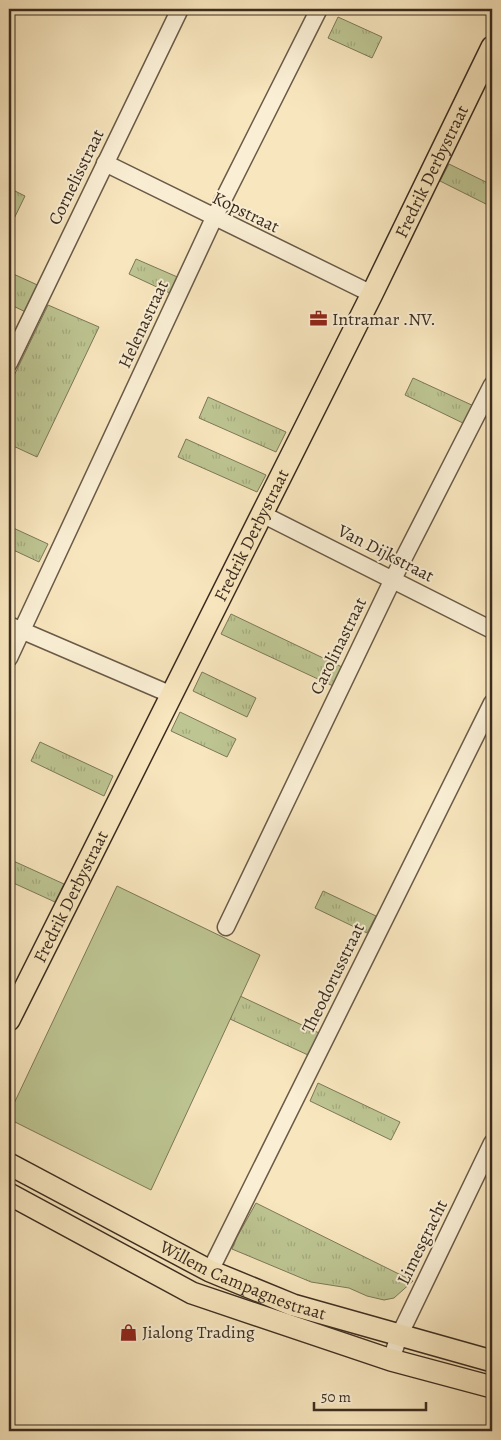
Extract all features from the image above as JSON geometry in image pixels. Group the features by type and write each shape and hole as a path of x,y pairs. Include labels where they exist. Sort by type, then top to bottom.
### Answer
{"main road":[{"name":"Fredrik Derbystraat","path":"9,1020 372,294 492,47"},
{"name":"Willem Campagnestraat","path":"9,1164 210,1270 293,1305 492,1362"},
{"name":"Willem Campagnestraat","path":"9,1194 192,1293 391,1360 492,1387"}],"street":[{"name":"Cornelisstraat","path":"9,362 180,9"},
{"name":"Helenastraat","path":"9,658 15,628 214,218 319,9"},
{"name":"Kopstraat","path":"105,163 372,294"},
{"name":"Carolinastraat","path":"226,927 393,579 492,385"},
{"name":"Van Dijkstraat","path":"262,514 492,630"},
{"path":"15,628 172,695"},
{"name":"Theodorusstraat","path":"210,1270 492,703"},
{"name":"Limesgracht","path":"391,1360 399,1336 492,1143"}],"green space":[{"path":"338,17 382,37 372,58 328,38"},
{"path":"449,164 492,185 492,207 440,181"},
{"path":"9,188 25,196 9,229"},
{"path":"136,259 182,279 174,295 129,274"},
{"path":"9,272 44,288 32,315 9,304"},
{"path":"48,305 99,327 37,457 9,444 9,386"},
{"path":"413,378 476,407 467,425 405,395"},
{"path":"208,397 286,432 276,452 199,418"},
{"path":"186,439 266,475 257,492 178,457"},
{"path":"9,526 48,544 39,562 9,548"},
{"path":"231,614 342,667 333,686 221,634"},
{"path":"202,672 256,698 247,717 193,691"},
{"path":"180,712 236,739 227,757 171,731"},
{"path":"40,742 113,776 104,796 31,761"},
{"path":"9,859 64,884 55,902 9,881"},
{"path":"117,886 260,955 151,1190 9,1119 9,1114"},
{"path":"323,891 376,916 367,933 315,908"},
{"path":"240,996 319,1033 308,1055 230,1019"},
{"path":"318,1083 400,1122 391,1140 310,1101"},
{"path":"256,1203 413,1281 394,1298 384,1300 367,1296 349,1288 311,1282 232,1249"}],"place":[{"name":"Intramar .NV.","path":"318,319"},
{"name":"Jialong Trading","path":"128,1332"}]}
